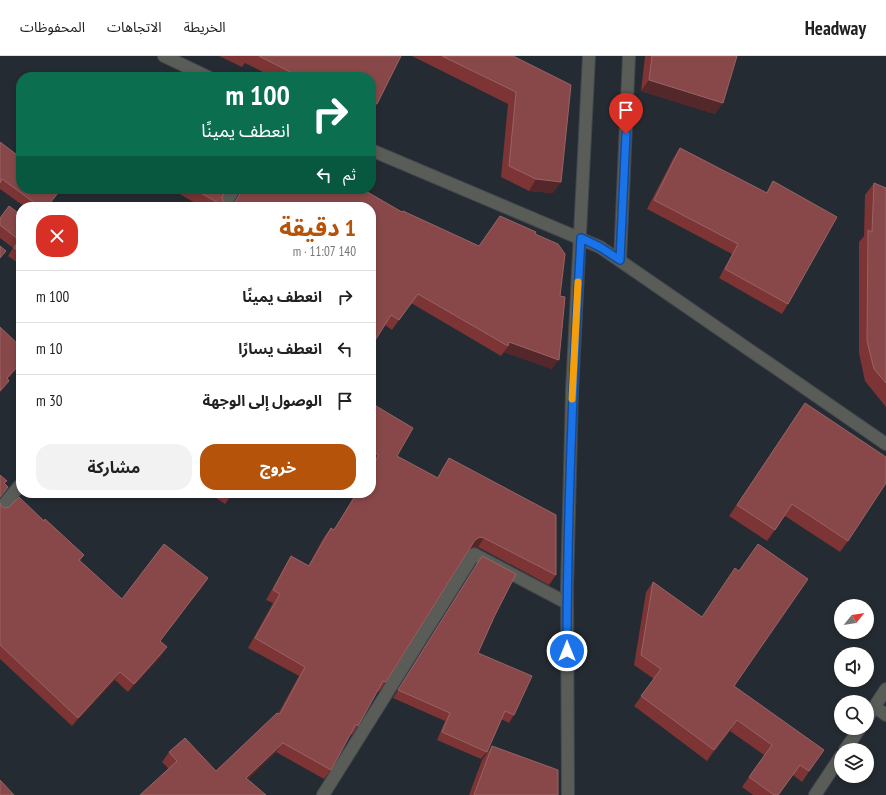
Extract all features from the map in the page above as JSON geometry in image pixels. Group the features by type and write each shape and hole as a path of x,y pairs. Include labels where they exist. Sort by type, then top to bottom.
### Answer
{"street":[{"path":"164,56 198,72"},
{"path":"568,795 567,603 572,391 581,238 589,56"},
{"path":"620,260 629,56"},
{"path":"376,152 600,247 886,444"},
{"path":"0,509 16,490"},
{"path":"323,795 474,554 567,603"},
{"path":"886,689 875,707 886,715"},
{"path":"815,795 834,766"}],"building":[{"path":"259,56 401,56 377,104 376,72 290,72"},
{"path":"442,56 513,56 571,85 561,182 536,179 509,166 516,92"},
{"path":"652,56 737,56 723,103 649,80"},
{"path":"0,142 16,154 16,189 2,179 0,183"},
{"path":"680,148 767,193 773,181 837,217 788,304 725,269 738,244 654,200"},
{"path":"874,183 886,188 886,383 874,369 867,341 868,230 872,232"},
{"path":"22,194 57,194 51,202 33,202"},
{"path":"203,194 224,194 222,197 224,202 216,202"},
{"path":"240,194 371,194 402,212 403,211 479,246 500,216 536,232 535,234 558,244 565,254 560,296 565,297 559,360 509,342 508,346 418,294 399,320 391,315 376,339 376,202 235,202"},
{"path":"9,206 16,211 16,238 0,225 0,218"},
{"path":"0,246 6,251 0,258"},
{"path":"0,327 16,342 16,368 7,378 9,381 0,391"},
{"path":"805,403 886,457 886,483 848,541 792,504 775,530 737,505"},
{"path":"376,406 413,428 397,456 438,478 449,458 556,515 556,575 480,537 475,540 386,682 383,681 358,726 356,724 331,770 283,743 246,778 266,795 140,795 177,761 169,752 185,738 216,771 277,713 280,714 305,667 255,638 280,594 273,590 291,556 309,566 331,528 334,530 354,498 376,498 376,460 379,455 376,453"},
{"path":"0,475 7,481 4,483 8,487 0,497"},
{"path":"18,498 20,498 44,521 45,519 84,555 79,560 122,599 164,544 208,578 160,641 167,647 134,684 120,672 78,718 0,645 0,503 4,508 9,507"},
{"path":"758,544 808,579 734,686 824,750 809,771 800,765 778,795 774,795 749,777 772,745 737,720 714,750 641,696 661,669 641,655 653,582 702,617 735,568 739,571"},
{"path":"482,556 516,574 478,653 532,676 514,715 505,711 487,752 442,732 450,713 398,690"},
{"path":"492,746 558,770 558,795 474,795"},
{"path":"0,780 14,795 0,795"}],"slow traffic":[{"path":"572,399 578,282"}],"route":[{"path":"567,651 567,588 572,391 581,238 600,247 620,260 626,134"}]}
